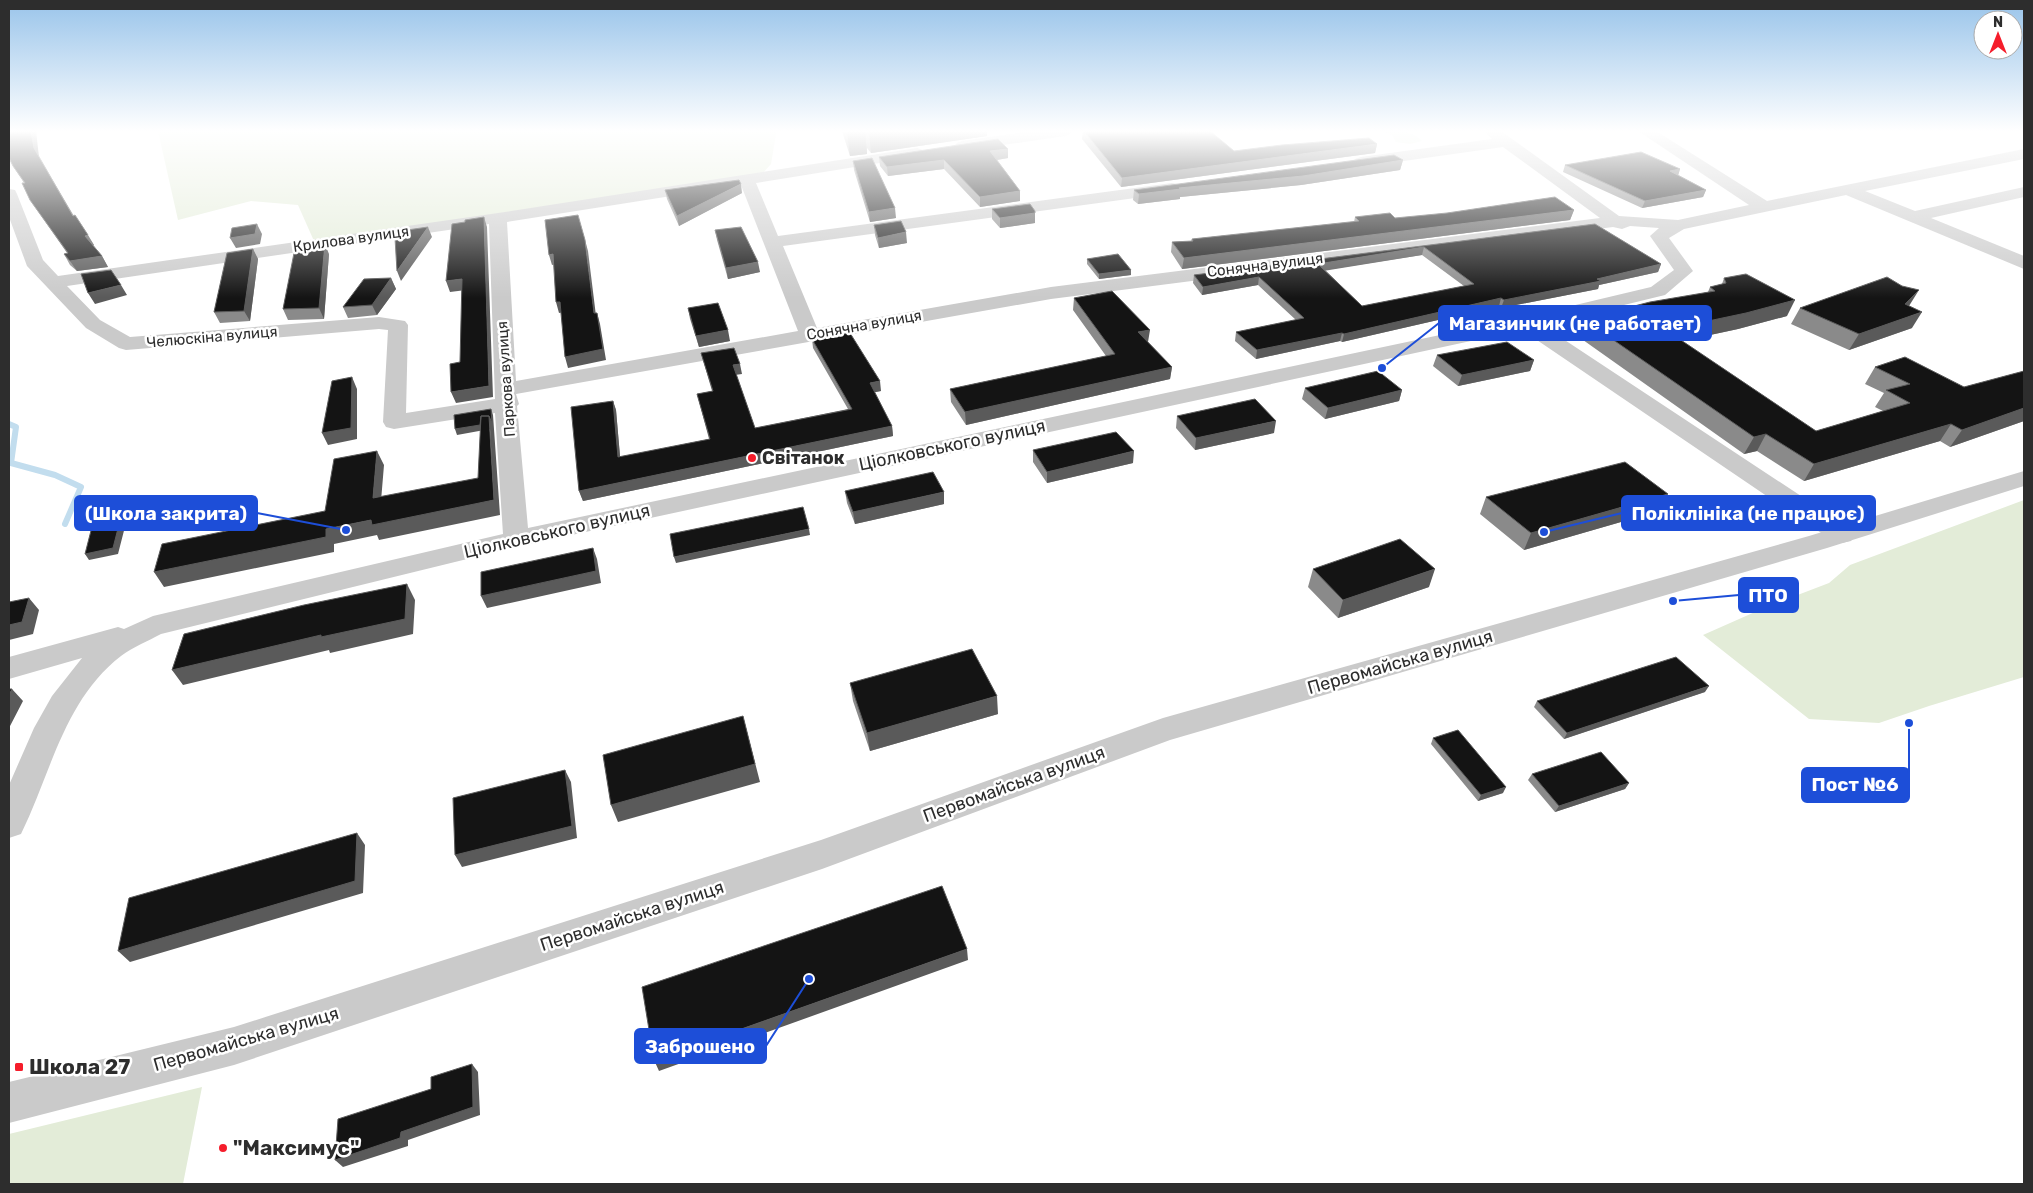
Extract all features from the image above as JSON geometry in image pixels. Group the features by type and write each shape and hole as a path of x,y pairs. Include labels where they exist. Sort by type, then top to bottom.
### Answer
{"street":[{"name":"Крилова вулиця","path":"53,282 498,218 692,187"},
{"path":"750,187 809,334"},
{"path":"772,242 1176,187"},
{"path":"1567,187 1615,221"},
{"path":"1733,187 1764,207"},
{"name":"Сонячна вулиця","path":"394,422 506,396 809,334 1051,293 1615,221 1625,220 1668,231 1764,207 1864,187"},
{"path":"1848,190 2024,264"},
{"path":"1913,217 2024,192"},
{"name":"Челюскіна вулиця","path":"9,194 34,262 93,324 126,344 379,324 398,325 394,422"},
{"name":"Паркова вулиця","path":"498,218 506,396 516,540"},
{"name":"Ціолковського вулиця","path":"9,668 87,647 153,626 516,540 1525,324 1658,291 1684,271 1668,231"},
{"path":"1525,324 1842,535"},
{"name":"Первомайська вулиця","path":"9,1103 234,1046 822,854 1163,730 1842,535 2024,478"},
{"name":"Ціолковського вулиця","path":"9,824 59,710 87,671 112,649 153,626"}],"green space":[{"path":"171,187 677,187 314,241 298,205 251,201 178,220"},
{"path":"2024,500 2024,677 1879,723 1809,719 1703,635 1764,608 1829,583 1850,565"},
{"path":"202,1087 183,1184 9,1184 9,1134"}],"building":[{"path":"24,187 56,187 73,216 75,215 88,235 85,236 102,256 70,261 64,254 68,253 30,200"},
{"path":"690,187 736,187 677,216 665,190"},
{"path":"861,187 885,187 895,208 869,212"},
{"path":"970,187 1017,187 1020,191 980,197"},
{"path":"1159,187 1193,187 1139,194 1134,190"},
{"path":"1613,187 1700,187 1706,190 1645,201"},
{"path":"1555,197 1574,210 1184,258 1172,242 1359,221 1355,217 1390,213 1395,218 1447,213"},
{"path":"1030,204 1035,213 1000,218 992,209"},
{"path":"578,215 585,240 594,313 597,313 603,349 565,357 560,302 556,302 553,254 549,255 545,220"},
{"path":"484,217 489,386 451,392 450,364 460,362 462,279 446,281 452,224"},
{"path":"901,221 906,232 878,238 874,225"},
{"path":"257,224 255,234 230,238 232,228"},
{"path":"1595,224 1661,264 1597,279 1601,281 1504,300 1501,298 1344,334 1257,350 1236,332 1304,318 1259,277 1203,287 1194,275","holes":["1424,247 1474,284 1362,306 1318,264"]},
{"path":"428,227 397,271 395,238 400,231"},
{"path":"741,227 758,262 726,268 715,230"},
{"path":"325,244 319,308 283,309 295,248"},
{"path":"253,249 244,311 214,312 227,253"},
{"path":"1118,254 1131,270 1099,274 1087,259"},
{"path":"111,270 121,285 88,293 81,274"},
{"path":"1746,274 1795,300 1746,313 1666,330 1816,431 1910,403 1886,390 1910,384 1875,367 1905,357 1964,387 2024,371 2024,408 1962,430 1951,424 1814,464 1766,434 1754,437 1583,319 1650,302 1715,291 1710,287 1726,283 1724,278"},
{"path":"1887,277 1902,286 1919,290 1905,304 1922,312 1859,334 1800,308"},
{"path":"391,278 372,305 343,307 364,279"},
{"path":"1112,291 1150,330 1138,332 1172,367 965,412 950,389 1115,354 1074,298"},
{"path":"718,303 728,330 696,336 688,308"},
{"path":"850,333 880,381 870,383 892,426 579,491 571,407 613,401 618,457 710,439 697,394 713,391 701,353 734,348 740,364 733,365 755,428 852,409 812,339"},
{"path":"1507,342 1534,360 1462,375 1437,355"},
{"path":"1378,371 1402,390 1328,408 1305,388"},
{"path":"352,377 351,428 322,433 332,381"},
{"path":"1255,399 1276,421 1196,438 1177,416"},
{"path":"491,409 492,423 489,416 481,416 480,425 455,429 454,415"},
{"path":"481,416 489,416 494,500 372,525 371,520 326,529 326,537 154,572 162,544 325,511 334,459 377,451 373,498 478,478"},
{"path":"1116,432 1134,451 1047,472 1033,450"},
{"path":"1625,462 1668,494 1531,533 1486,497"},
{"path":"933,472 944,492 853,512 845,491"},
{"path":"803,507 809,529 674,557 670,534"},
{"path":"123,509 113,548 85,554 95,515"},
{"path":"1400,539 1435,569 1343,600 1313,569"},
{"path":"593,548 596,571 481,596 481,572"},
{"path":"407,584 405,619 321,637 321,635 172,670 184,634 304,605"},
{"path":"29,598 22,622 9,625 9,602"},
{"path":"972,649 997,696 867,733 850,683"},
{"path":"1676,657 1709,686 1567,733 1537,701"},
{"path":"743,716 755,764 611,805 603,755"},
{"path":"1458,730 1506,787 1481,795 1433,738"},
{"path":"1601,752 1629,783 1559,806 1532,774"},
{"path":"565,770 572,826 455,855 453,798"},
{"path":"357,833 355,881 118,951 129,898"},
{"path":"942,886 967,949 654,1060 642,987"},
{"path":"472,1064 473,1107 401,1132 400,1138 335,1160 338,1119 431,1089 431,1077"}],"waterway":[{"path":"9,424 16,427 11,463 55,475 81,487 65,524"}],"place":[{"name":"Магазинчик (не работает)","path":"1382,368"},
{"name":"Світанок","path":"752,458"},
{"name":"(Школа закрита)","path":"346,530"},
{"name":"Поліклініка (не працює)","path":"1544,532"},
{"name":"ПТО","path":"1673,601"},
{"name":"Пост №6","path":"1909,723"},
{"name":"Заброшено","path":"809,979"},
{"name":"Школа 27","path":"19,1067"},
{"name":"\"Максимус\"","path":"223,1148"}]}
